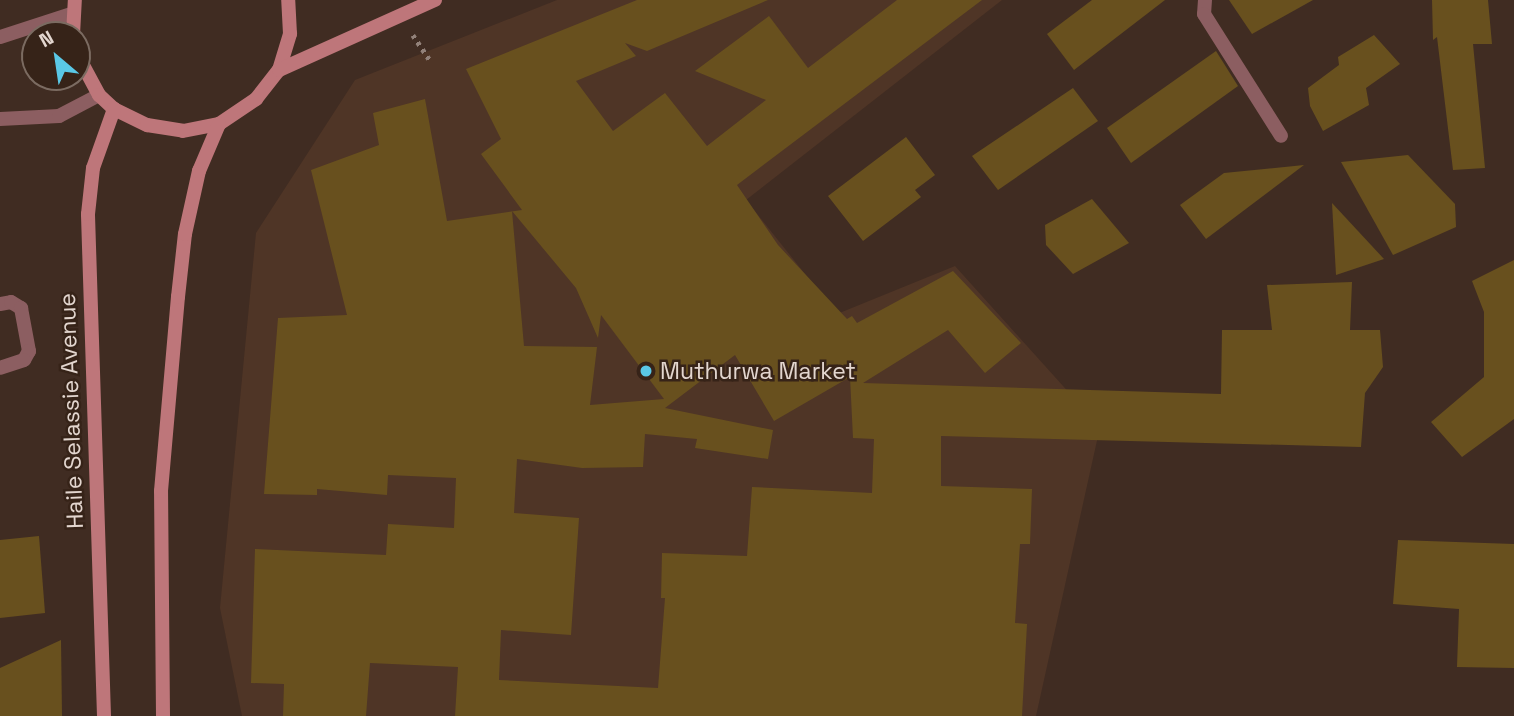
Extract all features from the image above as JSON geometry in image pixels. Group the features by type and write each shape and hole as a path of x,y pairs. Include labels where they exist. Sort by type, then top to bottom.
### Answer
{"main road":[{"path":"91,80 99,95 114,109 146,125 183,131 219,124 256,99 279,70 290,34 288,0"},
{"path":"279,70 435,0"},
{"name":"Haile Selassie Avenue","path":"104,716 89,214 93,168 114,109"},
{"path":"163,716 161,491 178,297 185,234 200,172 219,124"}],"street":[{"path":"1205,0 1204,14 1281,136"},
{"path":"0,37 73,7"},
{"path":"0,119 59,116 99,95"},
{"path":"0,304 10,302 21,308 29,351 24,360 0,368"}],"shaded area":[{"name":"Muthurwa Market","path":"557,0 1002,0 746,200 837,314 955,266 1100,427 1036,716 242,716 220,608 256,233 355,80"}],"building":[{"name":"Muthurwa Market","path":"637,0 768,0 647,51 625,43 636,56 576,81 613,131 665,93 707,146 766,100 695,71 769,16 808,68 897,0 982,0 737,185 778,245 847,319 852,316 857,323 953,271 1021,343 985,373 948,330 863,383 1221,394 1222,330 1272,330 1267,285 1352,282 1350,330 1380,330 1383,367 1365,393 1361,447 941,436 941,486 1032,489 1030,544 1020,544 1015,623 1027,624 1022,716 455,716 458,667 370,663 366,716 283,716 284,684 251,683 255,549 386,555 388,524 454,528 456,478 388,475 387,495 317,489 317,495 264,494 278,318 347,315 311,170 379,145 373,113 425,99 447,221 512,211 522,210 481,154 501,139 466,69","holes":["512,211 576,288 598,338 601,315 664,399 590,405 597,347 524,346","735,355 774,421 850,377 853,438 874,439 872,493 752,487 747,556 662,553 661,598 665,598 658,688 499,680 501,630 571,635 579,518 514,513 517,459 582,468 643,467 645,434 697,439 695,448 768,459 773,430 665,408"]},
{"path":"1092,0 1165,0 1074,70 1047,34"},
{"path":"1229,0 1313,0 1252,34"},
{"path":"1432,0 1488,0 1492,44 1473,44 1485,168 1453,170 1437,37 1433,40"},
{"path":"1374,35 1400,64 1366,88 1369,105 1323,131 1310,106 1308,88 1339,65 1338,57"},
{"path":"1216,51 1238,86 1131,163 1107,128"},
{"path":"1073,88 1098,121 998,190 972,156"},
{"path":"906,137 935,175 915,190 921,197 863,241 828,196"},
{"path":"1408,155 1455,204 1456,227 1393,255 1341,162"},
{"path":"1304,165 1206,239 1180,205 1224,173"},
{"path":"1092,199 1129,243 1073,274 1046,245 1045,225"},
{"path":"1332,203 1384,259 1336,275"},
{"path":"1514,260 1514,419 1462,457 1431,422 1484,377 1484,312 1472,281"},
{"path":"39,536 45,613 0,618 0,540"},
{"path":"1398,540 1514,544 1514,668 1457,667 1459,609 1393,604"},
{"path":"61,640 62,716 0,716 0,668"}],"place":[{"name":"Muthurwa Market","path":"646,371"}]}
